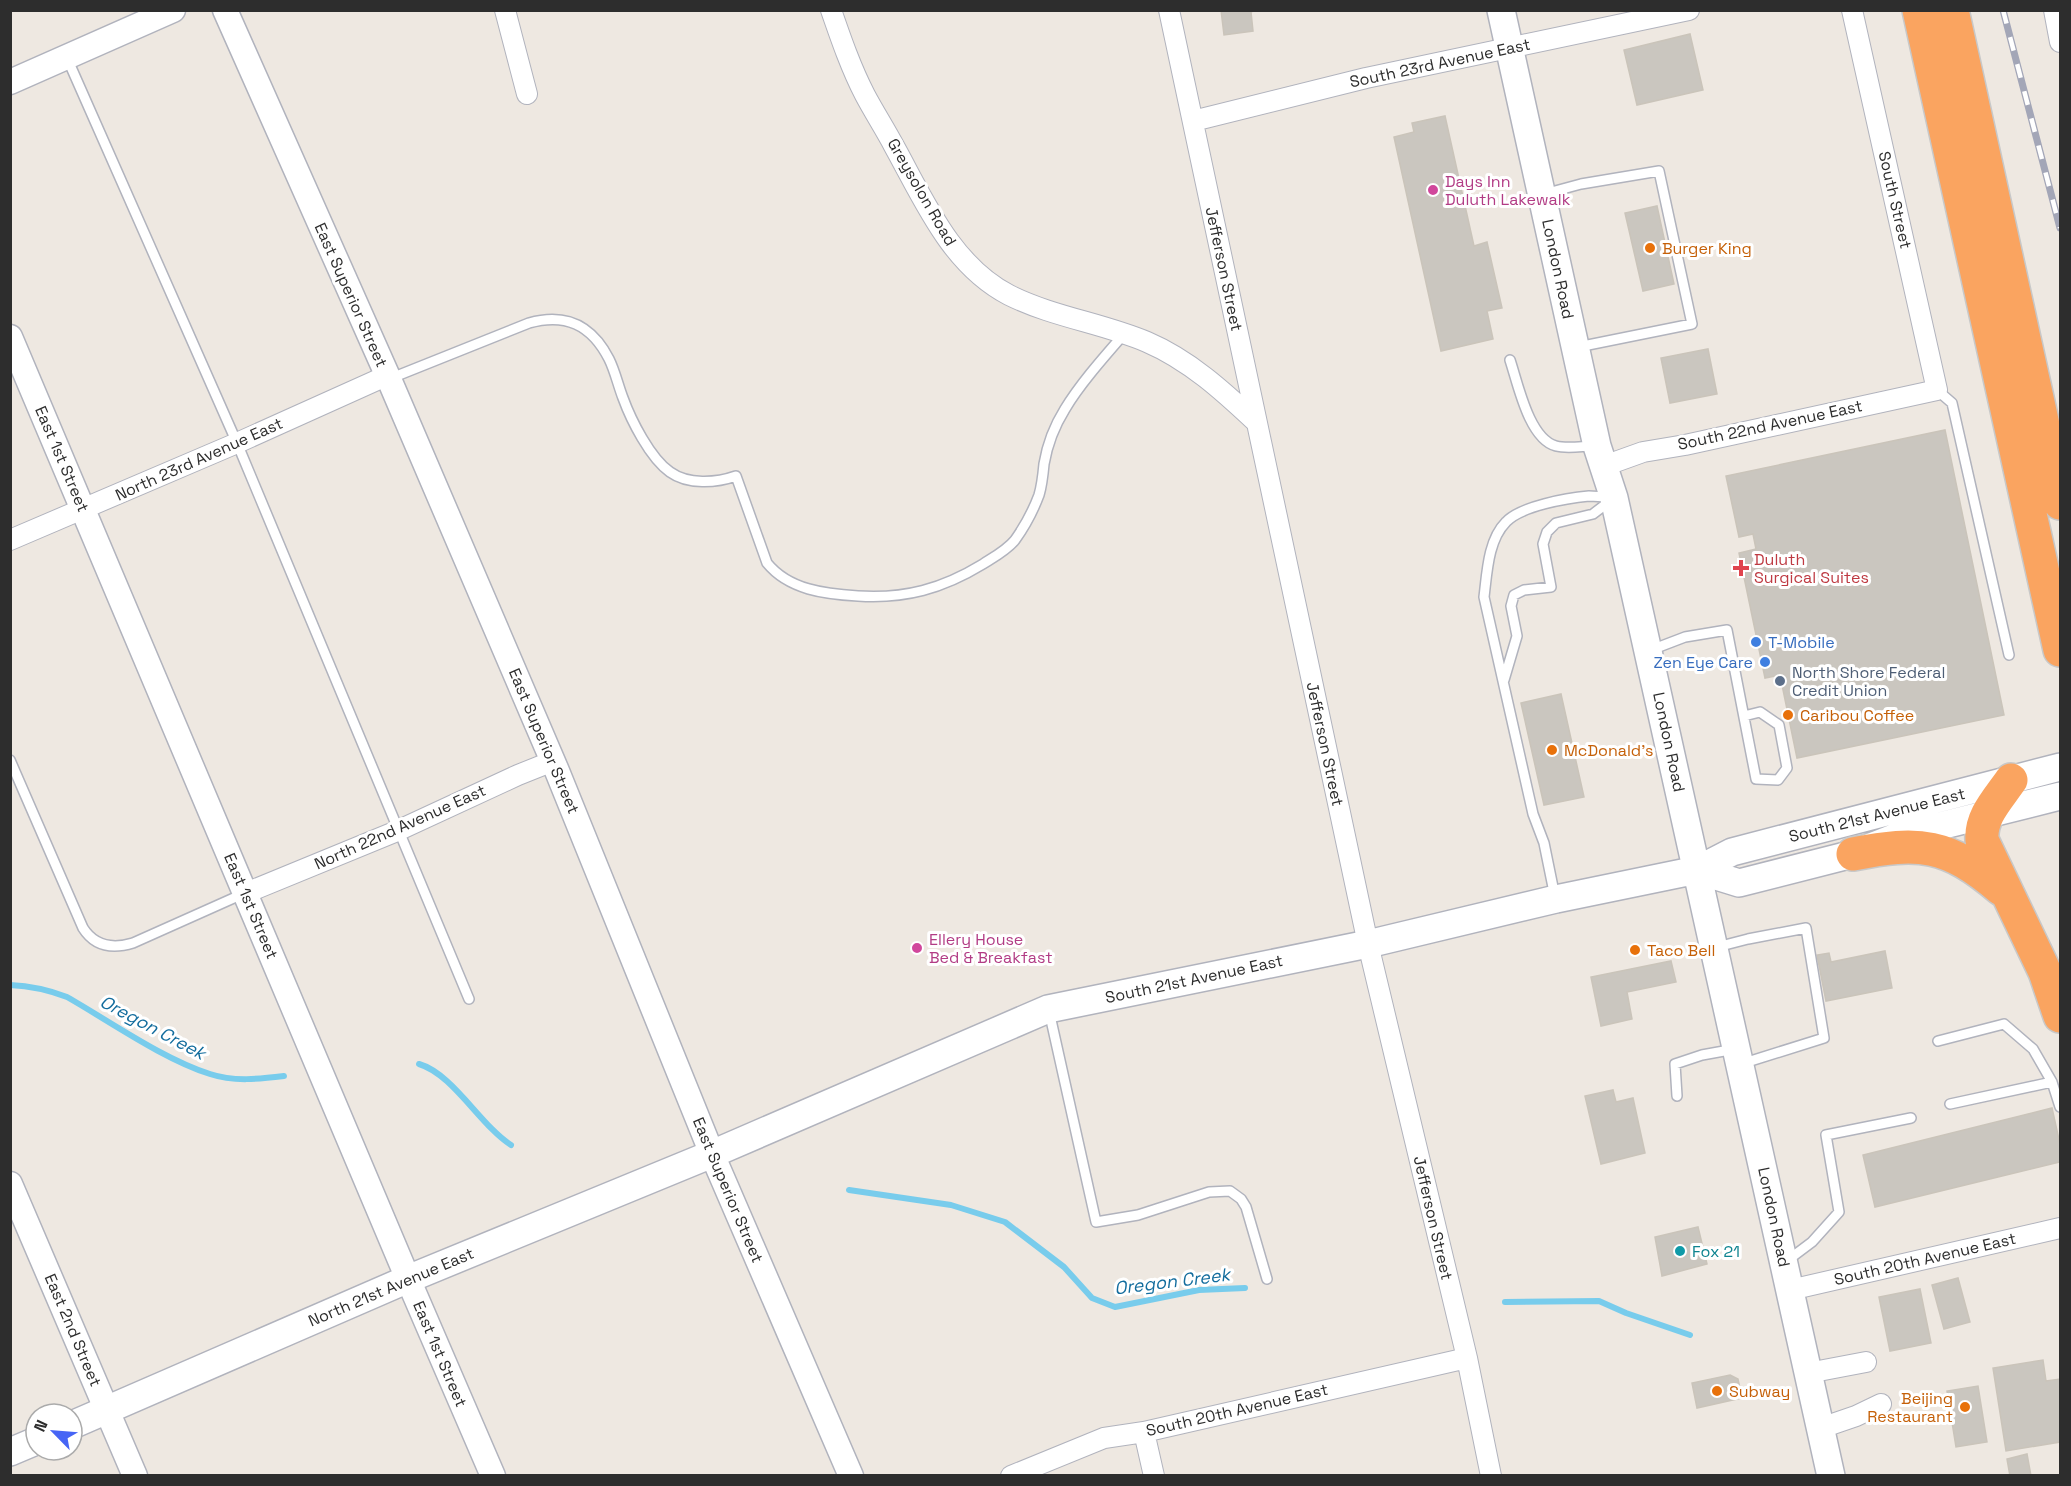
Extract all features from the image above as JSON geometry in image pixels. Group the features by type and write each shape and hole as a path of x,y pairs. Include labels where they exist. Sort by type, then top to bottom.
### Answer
{"highway":[{"path":"1919,10 2061,650"},
{"path":"1952,10 2061,503"},
{"path":"2011,780 1987,814 1981,831 1982,840 2045,972 2061,1016"},
{"path":"1853,854 1898,846 1926,847 1965,862 1991,880 2012,901"}],"main road":[{"name":"London Road","path":"1501,10 1575,348 1601,456 1614,498 1649,651 1832,1476"},
{"name":"South 21st Avenue East","path":"712,1154 1048,1009 1368,944 1556,899 1697,870 1732,852 2061,767"},
{"name":"South 21st Avenue East","path":"1697,870 1739,882 1853,854 1896,837 2061,796"},
{"name":"North 21st Avenue East","path":"84,1420 408,1279 712,1154"},
{"path":"10,1452 24,1446"}],"street":[{"path":"10,82 173,10"},
{"name":"East Superior Street","path":"225,10 388,377 553,761 712,1154 851,1476"},
{"path":"505,10 528,94"},
{"name":"Greysolon Road","path":"831,10 847,55 866,96 926,204 957,252 992,285 1008,294 1051,312 1124,334 1169,352 1210,381 1256,422"},
{"name":"Jefferson Street","path":"1169,10 1368,944 1467,1358 1491,1476"},
{"name":"South 23rd Avenue East","path":"1193,121 1366,78 1689,10"},
{"name":"South Street","path":"1852,10 1937,390"},
{"path":"2054,10 2061,42"},
{"name":"East 1st Street","path":"10,337 493,1476"},
{"name":"North 23rd Avenue East","path":"10,540 388,377"},
{"name":"South 22nd Avenue East","path":"1601,456 1685,445 1937,390"},
{"name":"North 22nd Avenue East","path":"246,893 398,831 553,761"},
{"name":"East 2nd Street","path":"10,1184 135,1476"},
{"name":"South 20th Avenue East","path":"1790,1290 2061,1228"},
{"name":"South 20th Avenue East","path":"1011,1476 1104,1438 1144,1432 1467,1358"},
{"path":"1808,1373 1866,1362"},
{"path":"1821,1428 1856,1416 1881,1404"},
{"path":"1144,1432 1154,1476"}],"lane":[{"path":"67,58 237,443 469,999"},
{"path":"1542,195 1581,184 1659,171 1664,192 1692,324 1575,348"},
{"path":"388,377 528,323 544,319 570,321 585,330 603,349 636,426 668,471 697,481 720,481 736,476 767,563 775,573 800,586 831,595 900,596 922,593 956,580 988,561 1014,541 1040,493 1044,462 1050,441 1065,408 1124,334"},
{"path":"1510,360 1533,426 1543,439 1556,446 1601,456"},
{"path":"1937,390 1952,403 2009,655"},
{"path":"1556,899 1544,843 1533,814 1484,597 1488,562 1506,522 1524,510 1589,496 1614,498"},
{"path":"1504,681 1517,636 1511,606 1514,595 1524,590 1551,587 1543,544 1547,532 1556,523 1593,514 1614,498"},
{"path":"1649,651 1685,638 1727,630 1756,779 1778,780 1787,768 1779,725 1760,712 1744,716"},
{"path":"10,760 83,928 87,934 101,944 120,947 133,943 246,893"},
{"path":"1677,1096 1675,1064 1702,1055 1739,1056 1824,1038 1806,928 1715,948"},
{"path":"1048,1009 1096,1222 1138,1215 1209,1192 1230,1191 1241,1199 1246,1207 1267,1279"},
{"path":"1938,1041 2004,1024 2032,1049 2052,1082 2061,1107"},
{"path":"1950,1104 2052,1082"},
{"path":"1784,1264 1812,1242 1839,1212 1826,1135 1911,1118"}],"building":[{"path":"1221,10 1255,10 1251,12 1253,31 1224,35"},
{"path":"1690,34 1703,90 1637,105 1624,50"},
{"name":"Days Inn Duluth Lakewalk","path":"1445,116 1474,246 1487,242 1502,308 1487,311 1493,339 1441,351 1394,137 1414,132 1412,123"},
{"name":"Burger King","path":"1657,206 1674,284 1643,291 1625,213"},
{"path":"1708,349 1717,394 1670,403 1661,358"},
{"path":"1945,430 2004,715 1797,758 1780,675 1765,678 1739,553 1756,549 1753,534 1739,537 1726,476"},
{"name":"McDonald's","path":"1561,694 1584,797 1544,805 1521,703"},
{"path":"1885,951 1892,988 1826,1001 1817,955 1829,953 1831,962"},
{"path":"1671,961 1676,982 1627,992 1632,1019 1601,1026 1591,977"},
{"path":"1613,1090 1616,1102 1633,1098 1645,1153 1601,1164 1585,1096"},
{"path":"2052,1108 2060,1144 2060,1162 1875,1207 1863,1155"},
{"name":"Fox 21","path":"1698,1227 1707,1264 1662,1276 1655,1237"},
{"path":"1958,1278 1970,1322 1944,1329 1932,1285"},
{"path":"1920,1289 1931,1343 1890,1351 1879,1297"},
{"path":"2043,1360 2046,1381 2060,1379 2060,1442 2006,1451 1993,1368"},
{"name":"Subway","path":"1730,1375 1738,1379 1742,1398 1697,1408 1692,1383"},
{"name":"Beijing Restaurant","path":"1978,1386 1987,1442 1956,1447 1947,1391"},
{"path":"2027,1454 2031,1476 2010,1476 2007,1459"}],"waterway":[{"name":"Oregon Creek","path":"10,985 40,989 67,997 156,1050 219,1077 256,1079 284,1076"},
{"name":"Oregon Creek","path":"419,1064 443,1078 488,1125 511,1145"},
{"name":"Oregon Creek","path":"849,1190 951,1205 1005,1222 1064,1267 1092,1298 1115,1307 1199,1290 1245,1288"},
{"name":"Oregon Creek","path":"1505,1302 1599,1301 1690,1335"}],"railway":[{"path":"2003,10 2060,228"}],"place":[{"name":"Days Inn Duluth Lakewalk","path":"1433,190"},
{"name":"Burger King","path":"1650,248"},
{"name":"Duluth Surgical Suites","path":"1741,568"},
{"name":"T-Mobile","path":"1756,642"},
{"name":"Zen Eye Care","path":"1765,662"},
{"name":"North Shore Federal Credit Union","path":"1780,681"},
{"name":"Caribou Coffee","path":"1788,715"},
{"name":"McDonald's","path":"1552,750"},
{"name":"Ellery House Bed & Breakfast","path":"917,948"},
{"name":"Taco Bell","path":"1635,950"},
{"name":"Fox 21","path":"1680,1251"},
{"name":"Subway","path":"1717,1391"},
{"name":"Beijing Restaurant","path":"1965,1407"}]}
